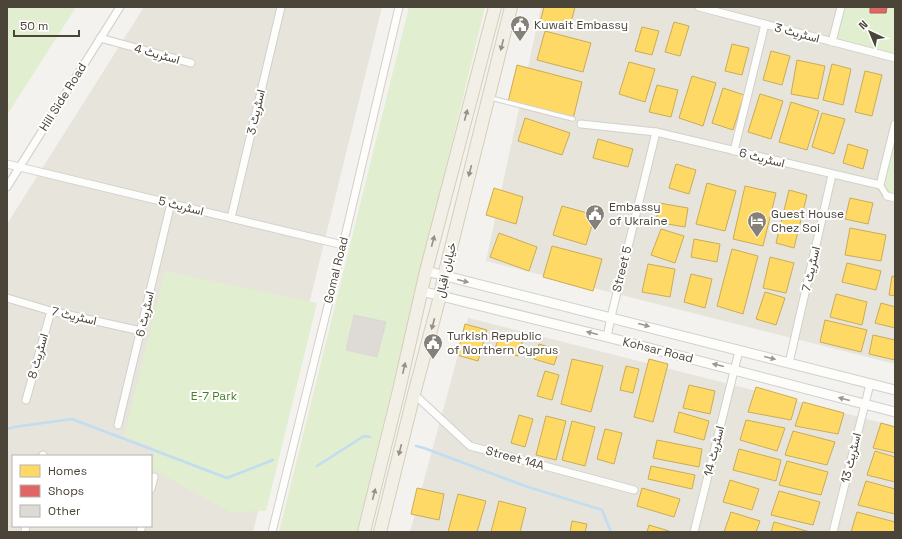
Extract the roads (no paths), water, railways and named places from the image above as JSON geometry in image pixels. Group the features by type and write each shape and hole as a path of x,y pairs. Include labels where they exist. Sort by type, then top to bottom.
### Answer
{"main road":[{"name":"خیابان اقبال","path":"364,532 399,390 426,270 495,7"},
{"name":"خیابان اقبال","path":"380,532 511,7"}],"street":[{"name":"Hill Side Road","path":"7,187 120,7"},
{"name":"اسٹریٹ 3","path":"231,218 281,7"},
{"name":"Gomal Road","path":"272,532 399,7"},
{"name":"اسٹریٹ 3","path":"699,7 895,58"},
{"path":"832,42 841,7"},
{"path":"734,151 765,24"},
{"name":"اسٹریٹ 4","path":"100,38 191,63"},
{"name":"اسٹریٹ 6","path":"581,124 656,132 880,186"},
{"path":"895,124 880,186 887,196 895,198"},
{"name":"Street 5","path":"607,336 656,132"},
{"name":"اسٹریٹ 5","path":"7,164 342,244"},
{"name":"اسٹریٹ 7","path":"789,363 832,175"},
{"name":"اسٹریٹ 6","path":"118,425 171,203"},
{"name":"Kohsar Road","path":"426,270 444,276 895,390"},
{"name":"Kohsar Road","path":"421,291 607,336 895,412"},
{"name":"اسٹریٹ 7","path":"7,298 51,311 141,331"},
{"name":"اسٹریٹ 8","path":"26,400 51,311"},
{"name":"اسٹریٹ 14","path":"694,532 739,350"},
{"name":"اسٹریٹ 13","path":"833,532 870,384"},
{"name":"Street 14A","path":"414,394 470,446 634,490"},
{"path":"152,485 154,477"}],"lane":[{"path":"488,97 573,118"}],"waterway":[{"path":"7,429 72,419 227,478 273,460"},
{"path":"317,466 364,436 370,437"},
{"path":"416,446 525,486 602,510 611,532"}],"place":[{"name":"Kuwait Embassy","path":"520,42"},
{"name":"Embassy of Ukraine","path":"595,231"},
{"name":"Guest House Chez Soi","path":"757,238"},
{"name":"Turkish Republic of Northern Cyprus","path":"433,360"}],"park label":[{"name":"E-7 Park","path":"214,396"}]}
